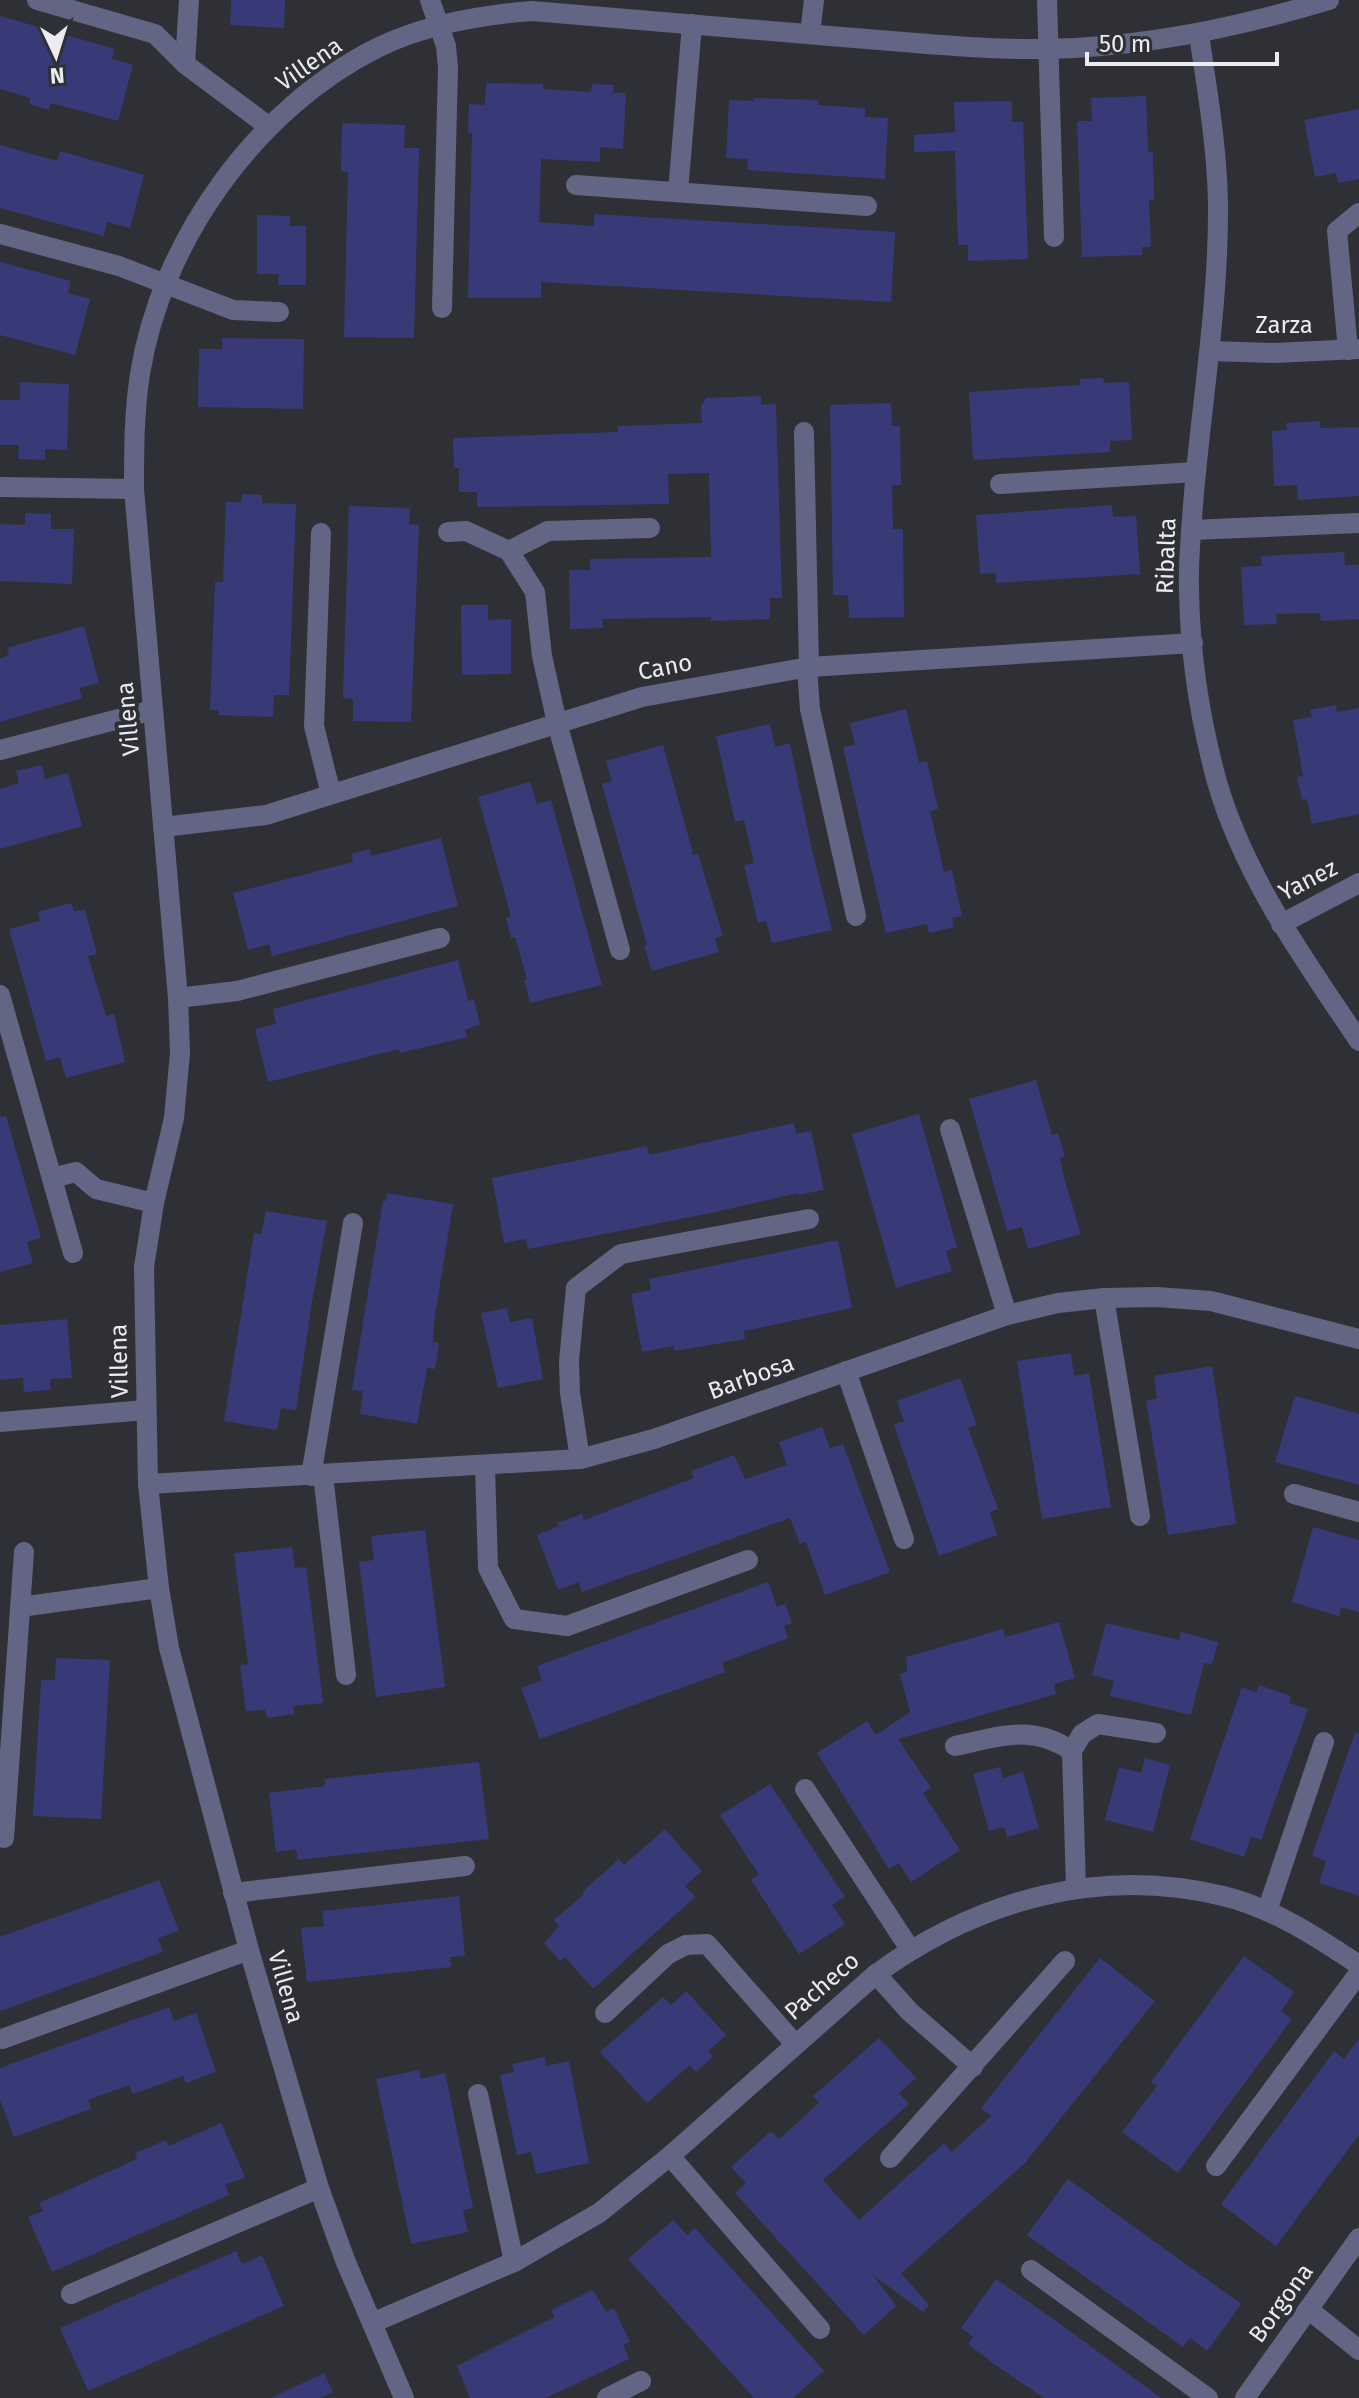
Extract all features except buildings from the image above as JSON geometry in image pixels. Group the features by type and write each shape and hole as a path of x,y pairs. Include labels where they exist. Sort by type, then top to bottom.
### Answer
{"street":[{"path":"37,0 155,34 185,64 268,126"},
{"path":"185,64 189,0"},
{"path":"430,0 446,46 448,68 442,308"},
{"path":"810,34 814,0"},
{"path":"1047,0 1054,237"},
{"name":"Villena","path":"404,2398 319,2188 233,1893 169,1648 159,1588 148,1484 144,1267 154,1203 174,1118 180,1053 178,998 134,489 134,428 141,372 166,284 188,236 225,179 268,126 323,82 379,48 438,26 482,15 532,11 944,45 1049,49 1199,34 1261,21 1329,0"},
{"path":"678,192 692,24"},
{"name":"Ribalta","path":"1199,34 1213,130 1218,204 1210,351 1191,530 1189,590 1200,713 1218,784 1247,862 1281,924 1359,1041"},
{"path":"576,185 867,206"},
{"path":"1353,350 1337,231 1359,213"},
{"path":"0,234 119,266 233,310 279,312"},
{"name":"Zarza","path":"1210,351 1274,353 1353,350"},
{"path":"804,432 810,709 856,916"},
{"path":"1000,484 1196,472"},
{"path":"0,487 134,489"},
{"path":"1191,530 1359,523"},
{"path":"509,551 548,531 650,528"},
{"path":"448,532 466,531 509,551 535,592 542,656 557,723 620,950"},
{"path":"321,533 314,726 331,794"},
{"name":"Cano","path":"163,827 266,815 642,697 808,668 1193,643"},
{"path":"0,750 153,710"},
{"name":"Yanez","path":"1281,924 1359,883"},
{"path":"178,998 237,991 440,938"},
{"path":"0,995 73,1253"},
{"path":"950,1129 1007,1315"},
{"path":"52,1178 76,1172 96,1189 154,1203"},
{"path":"580,1459 570,1393 569,1361 576,1288 621,1254 809,1219"},
{"path":"346,1675 317,1476 353,1223"},
{"name":"Barbosa","path":"148,1484 580,1459 654,1439 1007,1315 1058,1303 1157,1297 1211,1301 1359,1339"},
{"path":"1104,1298 1140,1516"},
{"path":"846,1371 904,1539"},
{"path":"0,1422 146,1410"},
{"path":"485,1466 488,1568 514,1619 567,1626 748,1560"},
{"path":"1294,1494 1359,1512"},
{"path":"4,1838 24,1552"},
{"path":"20,1607 159,1588"},
{"path":"1076,1889 1072,1751 1082,1734 1098,1724 1156,1733"},
{"path":"955,1746 1026,1733 1054,1739 1072,1751"},
{"path":"1267,1911 1324,1742"},
{"path":"805,1789 910,1949"},
{"path":"233,1893 465,1866"},
{"name":"Pacheco","path":"372,2323 514,2262 599,2213 670,2156 876,1974 910,1949 967,1919 1025,1899 1076,1889 1121,1885 1167,1886 1225,1896 1267,1911 1311,1934 1359,1965"},
{"path":"605,2013 668,1954 686,1945 707,1944 795,2044"},
{"path":"2,2039 249,1950"},
{"path":"890,2158 1065,1961"},
{"path":"1216,2166 1359,1973"},
{"path":"876,1974 909,2011 973,2067"},
{"path":"478,2094 514,2262"},
{"path":"670,2156 820,2329"},
{"path":"71,2294 319,2188"},
{"name":"Borgona","path":"1245,2398 1359,2238"},
{"path":"1031,2270 1208,2398"},
{"path":"1308,2309 1359,2350"},
{"path":"607,2398 641,2381"}]}
